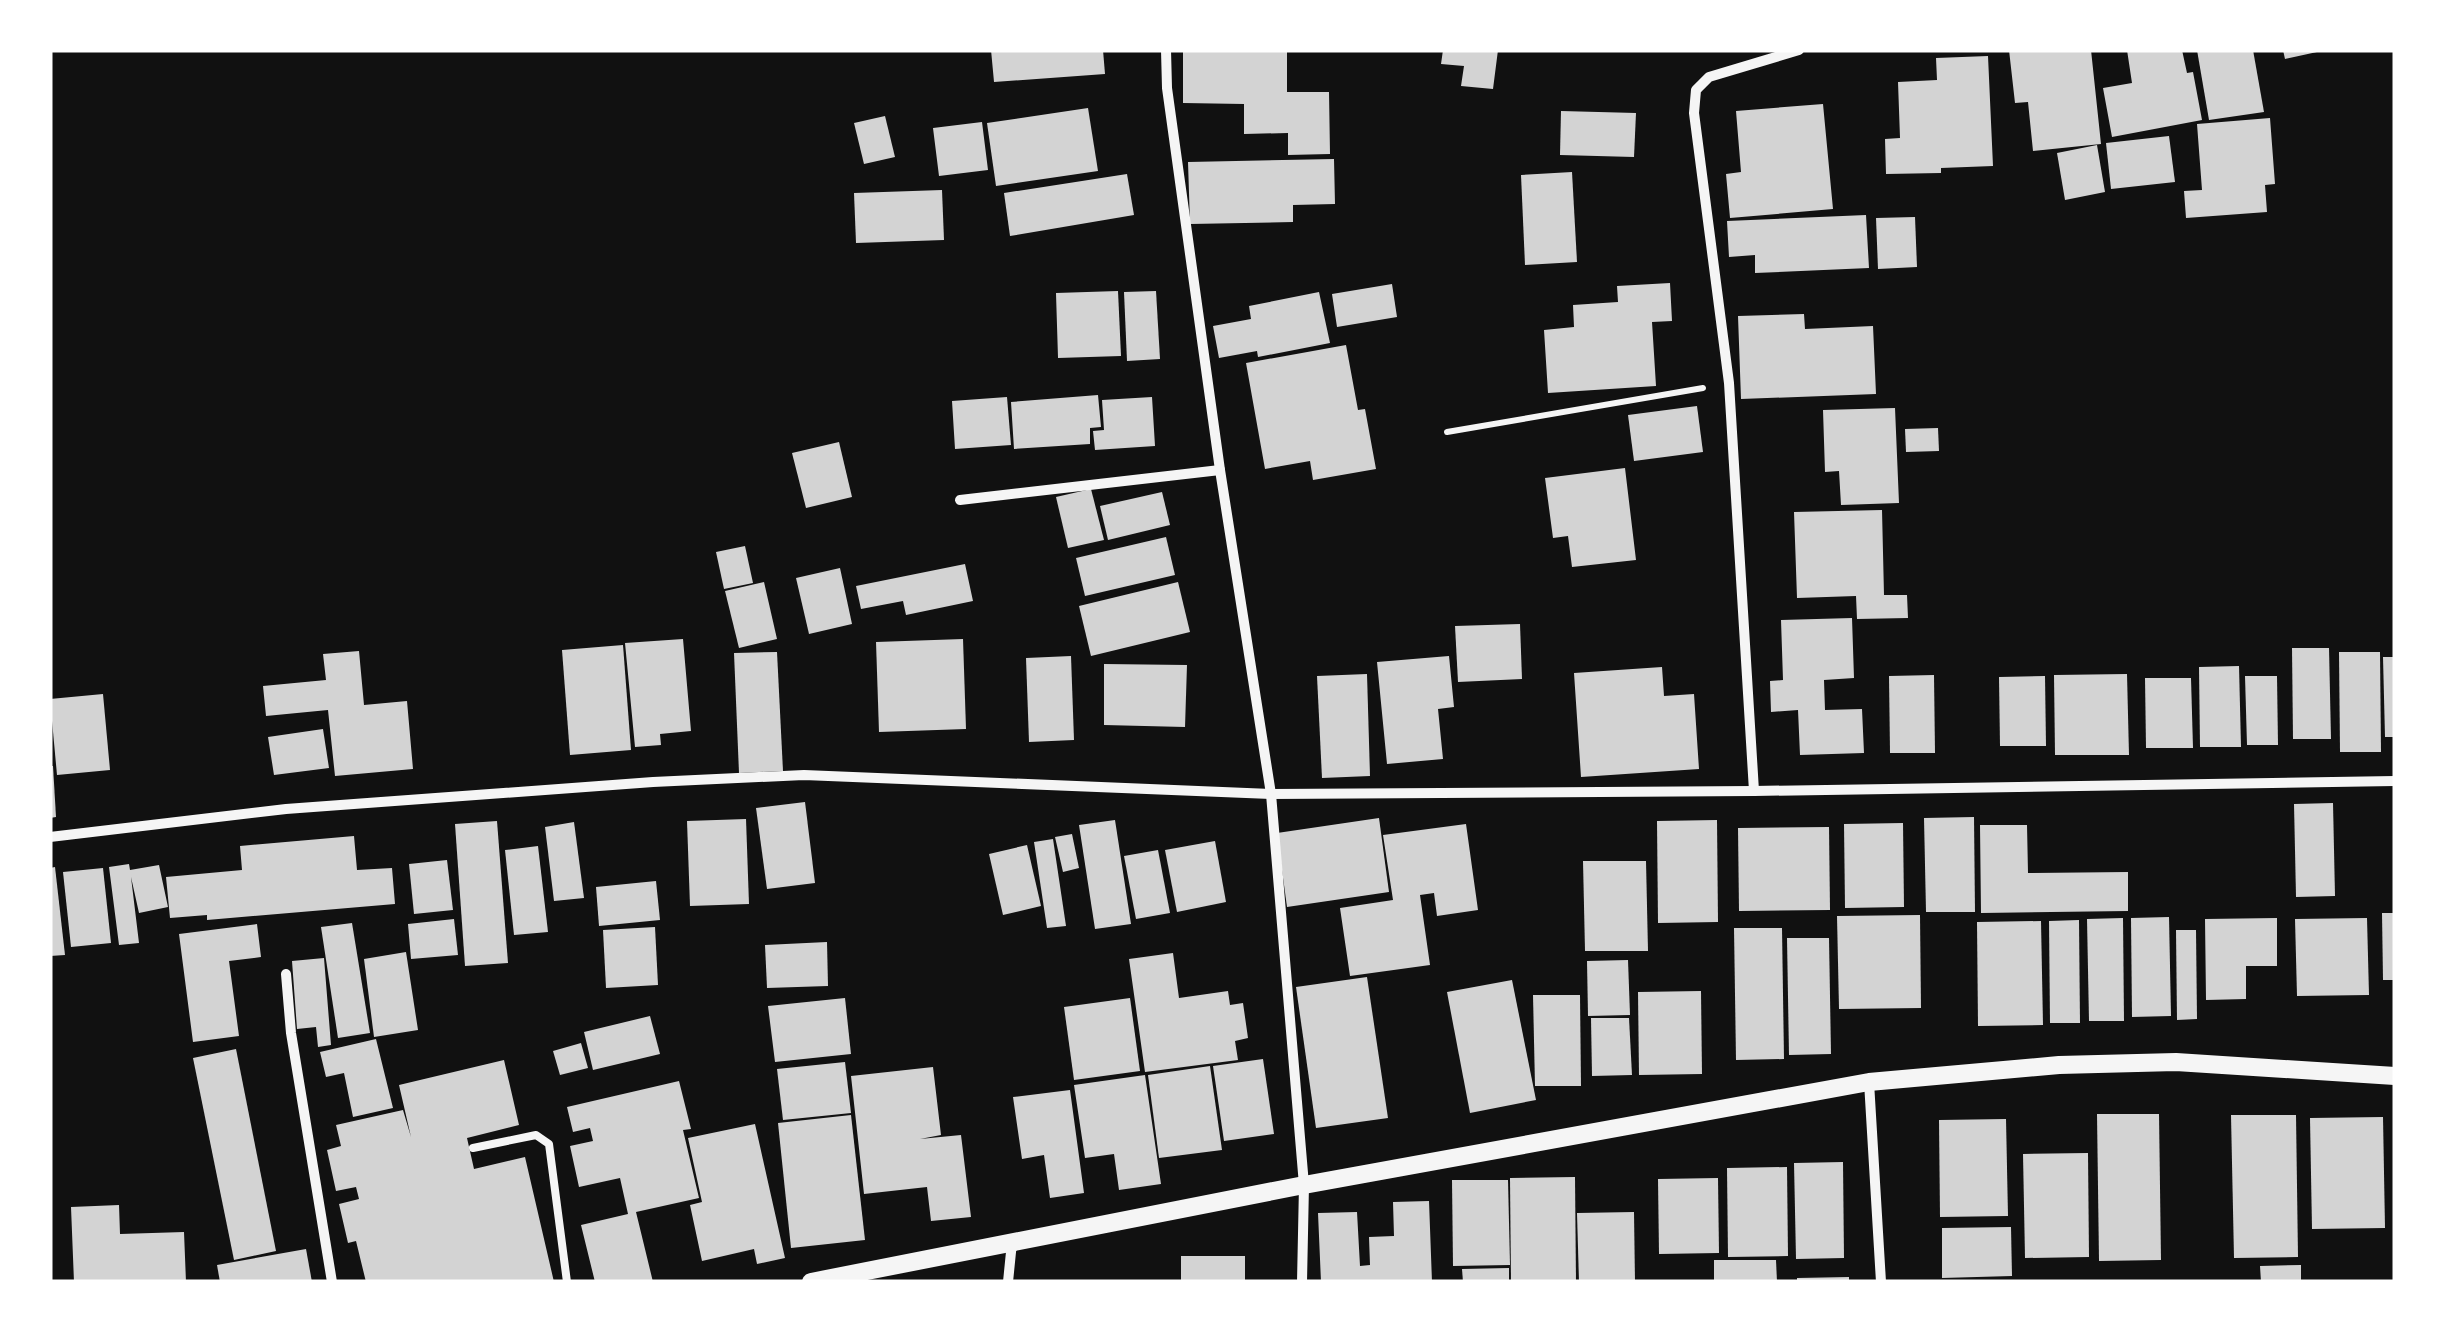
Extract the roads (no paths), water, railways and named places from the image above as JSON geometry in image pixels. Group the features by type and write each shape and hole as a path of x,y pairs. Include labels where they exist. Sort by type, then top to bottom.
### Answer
{"street":[{"path":"1166,50 1167,88 1220,470 1271,794 1304,1184 1302,1282"},
{"path":"1754,791 1729,383 1694,114 1696,90 1710,77 1798,50"},
{"path":"960,500 1220,470"},
{"path":"50,837 286,810 653,782 804,775 1271,794 2395,781"},
{"path":"286,974 291,1033 332,1282"},
{"path":"811,1282 1304,1184 1870,1082 2059,1064 2176,1062 2395,1076"},
{"path":"1870,1082 1881,1282"},
{"path":"1008,1282 1012,1242"}],"lane":[{"path":"474,1148 536,1134 549,1144 566,1282"}]}
